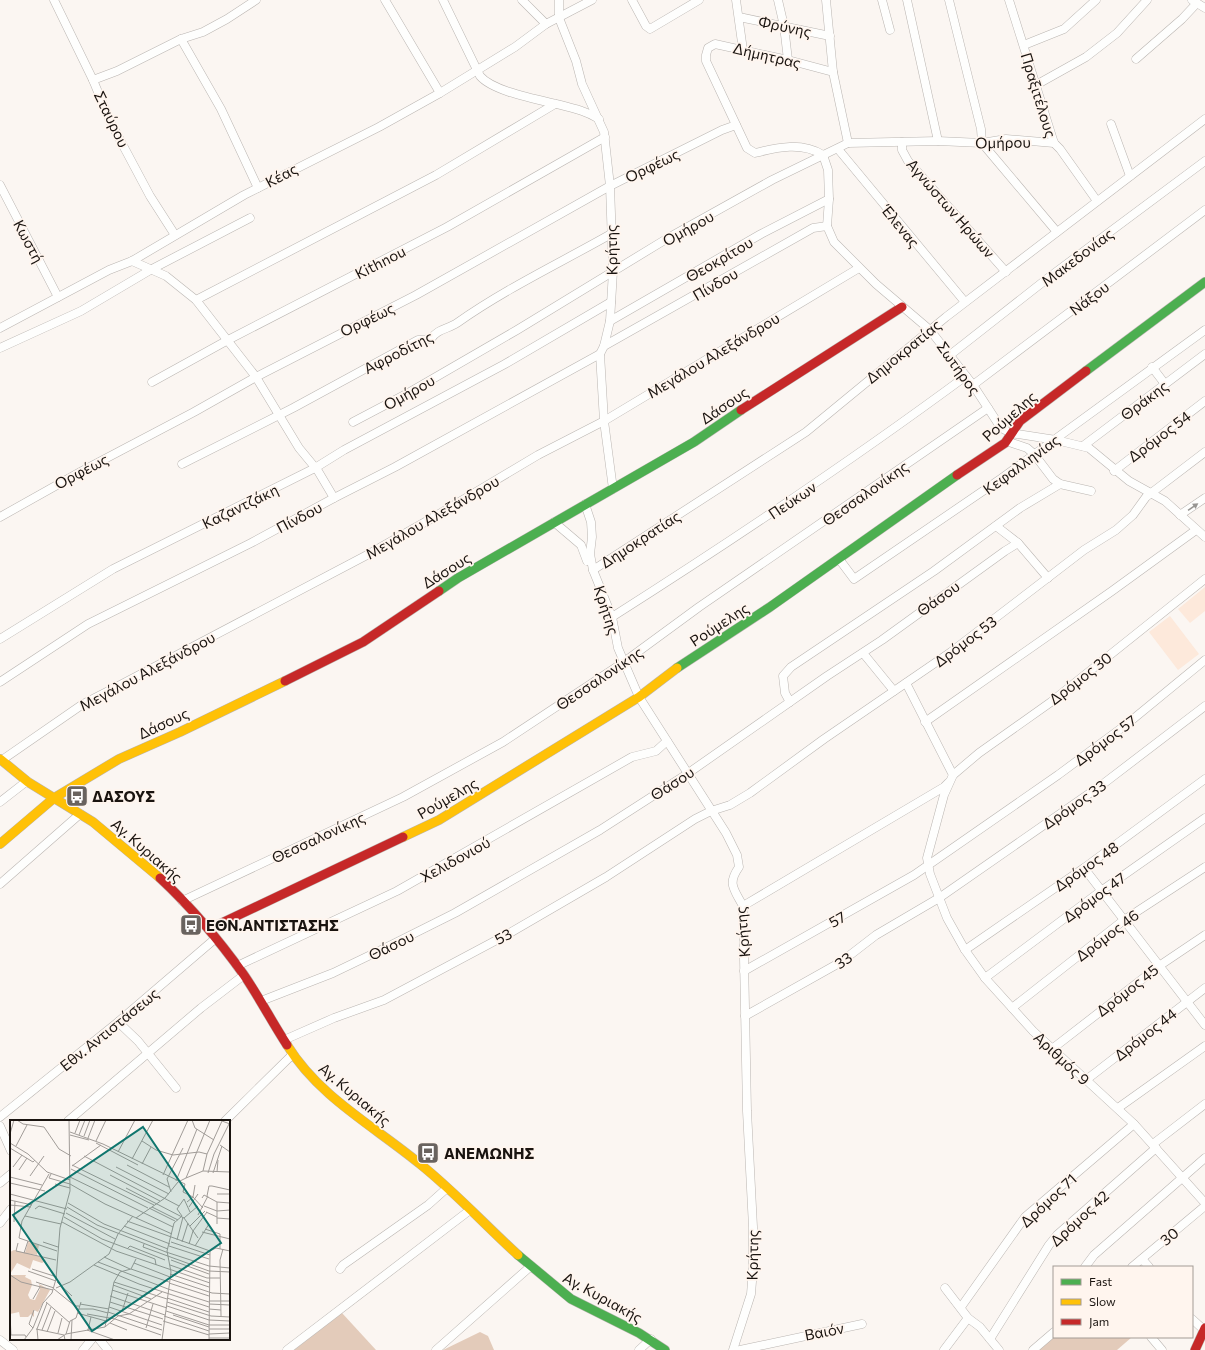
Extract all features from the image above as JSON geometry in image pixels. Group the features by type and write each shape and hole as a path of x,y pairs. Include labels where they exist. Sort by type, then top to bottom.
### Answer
{"street":[{"name":"Σταύρου","path":"54,0 93,80 110,121 150,196 175,235"},
{"path":"93,80 117,71 181,39 202,32 228,19 256,0"},
{"path":"385,0 440,93"},
{"path":"442,0 478,69 480,76 490,85 583,111 599,119"},
{"path":"522,0 546,24"},
{"path":"559,0 559,18"},
{"name":"Κέας","path":"0,328 109,270 132,261 258,188 379,127 440,93 515,47 546,24 592,0"},
{"path":"632,0 647,28 655,27 699,0"},
{"path":"736,0 742,50"},
{"path":"778,0 784,26 788,60"},
{"path":"826,0 833,72 848,143"},
{"path":"882,0 890,30"},
{"path":"907,0 938,141"},
{"path":"949,0 981,129 982,143 1056,232"},
{"name":"Πραξιτέλους","path":"1010,0 1054,143 1060,149 1097,201"},
{"path":"1024,45 1064,29 1096,0"},
{"path":"1036,85 1086,57 1117,33 1147,0"},
{"path":"1136,59 1182,19 1194,1 1205,8"},
{"name":"Φρύνης","path":"739,17 830,36"},
{"name":"Κρήτης","path":"559,18 576,61 582,84 599,119 605,137 610,186 612,271 610,321 602,350 604,420 613,490"},
{"path":"181,39 221,109 258,188"},
{"name":"Δήμητρας","path":"736,125 713,79 706,55 708,48 715,44 788,60 833,72"},
{"path":"196,300 436,175 555,104"},
{"name":"Δημοκρατίας","path":"593,570 806,432 849,394 965,302 1205,119"},
{"path":"1111,124 1130,176"},
{"path":"736,125 747,148 755,153 775,148 808,147 823,155 828,170 829,199 827,226"},
{"name":"Ορφέως","path":"0,518 63,481 194,412 256,376 416,295 610,186 722,130 736,125"},
{"name":"Κithnou","path":"152,382 228,340 447,227 605,137"},
{"name":"Ομήρου","path":"353,422 410,392 517,330 612,271 772,180 848,143 938,141 982,143 1006,139 1054,143"},
{"name":"Αγνώστων Ηρώων","path":"902,142 902,150 908,160 1006,272"},
{"name":"Έλενας","path":"838,149 965,302"},
{"name":"Μακεδονίας","path":"950,355 1048,278 1205,161"},
{"name":"Κωστή","path":"0,185 58,297"},
{"name":"Θεοκρίτου","path":"610,321 761,234 829,199"},
{"name":"Νάξου","path":"973,385 1205,210"},
{"path":"0,348 81,311 152,268 250,218"},
{"name":"Σωτήρος","path":"827,226 834,242 859,268 930,330 973,385 1001,428 1009,437"},
{"name":"Πίνδου","path":"0,682 88,624 251,543 474,425 813,228 827,226"},
{"name":"Αφροδίτης","path":"182,464 279,415 418,340 431,339 438,332 456,324 481,307 611,234"},
{"path":"132,261 152,268 176,282 196,300 256,376 299,448 315,468 334,498"},
{"name":"Μεγάλου Αλεξάνδρου","path":"1,760 93,698 367,555 538,455 604,420 859,268"},
{"name":"Ρούμελης","path":"209,929 439,820 639,697 658,681 770,607 1009,437 1020,421 1205,282"},
{"name":"Καζαντζάκη","path":"0,639 113,569 315,468 344,450 505,364 611,302"},
{"name":"Δάσους","path":"0,844 54,798 119,759 180,732 363,642 458,578 694,442 902,307"},
{"name":"Κεφαλληνίας","path":"839,558 854,579 950,515 1034,454 1056,440 1152,367 1205,330"},
{"name":"Θράκης","path":"1083,446 1205,354"},
{"path":"1152,367 1165,384"},
{"name":"Πεύκων","path":"612,617 752,528 881,439 966,376"},
{"name":"Δρόμος 54","path":"1114,471 1205,401"},
{"name":"Θεσσαλονίκης","path":"182,901 403,797 503,742 624,662 699,607 988,408"},
{"path":"1009,437 1056,440 1083,446 1094,451 1114,471 1165,501 1205,537"},
{"path":"1009,437 1034,454 1053,479 1060,484 1091,491"},
{"name":"Δρόμος 53","path":"711,811 730,805 750,793 951,652 1084,550 1116,530 1133,515 1142,500 1205,452"},
{"path":"790,702 783,684 783,676 785,671 934,571 1020,508 1060,484"},
{"path":"1180,515 1205,498"},
{"name":"Κρήτης","path":"585,504 591,522 592,537 590,554 593,570 612,617 618,648 639,697 726,833 737,855 739,867 732,878 732,886 743,906 745,1016 754,1269 751,1294 734,1350"},
{"path":"554,522 581,545 586,560 593,570"},
{"path":"996,526 1018,544 1048,578"},
{"path":"925,722 1112,591 1196,530"},
{"name":"Θάσου","path":"261,1001 333,973 454,913 600,830 687,774 863,653 998,555 1018,544"},
{"name":"Δρόμος 30","path":"743,906 909,810 944,787 952,777 979,753 1051,702 1205,579"},
{"path":"863,653 894,691"},
{"name":"Δρόμος 57","path":"928,865 1058,775 1127,724 1205,660"},
{"path":"906,683 952,777 942,804 927,858 928,865"},
{"name":"Δρόμος 33","path":"939,898 1103,784 1205,706"},
{"name":"Χελιδονιού","path":"237,966 397,891 632,757 656,751 667,741"},
{"name":"Αγ. Κυριακής","path":"1,760 27,781 80,814 111,837 152,872 182,901 209,929 244,975 292,1054 311,1077 346,1108 412,1157 448,1188 560,1292 622,1322 651,1339 665,1350"},
{"name":"Δρόμος 48","path":"965,950 1084,868 1205,779"},
{"path":"0,802 27,781"},
{"name":"53","path":"284,1040 334,1018 384,1000 508,934 606,877 695,819 711,811"},
{"path":"0,884 80,814"},
{"name":"Δρόμος 47","path":"985,978 1101,891 1205,818"},
{"name":"Αριθμός 9","path":"928,865 939,898 965,950 985,978 1052,1049 1134,1124 1205,1204"},
{"name":"57","path":"744,971 914,875 928,865"},
{"name":"Δρόμος 46","path":"1012,1008 1124,920 1205,867"},
{"path":"1084,868 1205,1026"},
{"name":"33","path":"745,1016 835,966 876,935 939,898"},
{"name":"Δρόμος 45","path":"1052,1049 1158,966 1205,935"},
{"name":"Εθν. Αντιστάσεως","path":"0,1117 118,1022 216,938"},
{"path":"69,1120 201,1008 244,975"},
{"name":"Δρόμος 44","path":"1086,1080 1186,1001 1205,988"},
{"path":"118,1022 148,1054 176,1088"},
{"path":"1118,1108 1205,1046"},
{"path":"226,1120 292,1054"},
{"name":"Δρόμος 42","path":"990,1339 1057,1235 1154,1146 1205,1104"},
{"name":"Δρόμος 71","path":"961,1307 1025,1217 1134,1124"},
{"path":"0,1126 10,1148"},
{"path":"1086,1266 1094,1255 1205,1158"},
{"path":"0,1183 10,1175"},
{"path":"340,1269 343,1265 448,1188"},
{"name":"30","path":"1133,1266 1205,1204"},
{"path":"0,1223 10,1210"},
{"path":"287,1350 470,1210"},
{"path":"1142,1259 1148,1266"},
{"path":"436,1350 531,1266"},
{"path":"945,1288 968,1318 980,1327 999,1350"},
{"path":"944,1350 968,1318"},
{"path":"1193,1320 1204,1329 1195,1350"},
{"name":"Βαιόν","path":"740,1350 862,1324"},
{"path":"1033,1350 1053,1333"},
{"path":"1152,1338 1162,1350"},
{"path":"639,1350 651,1339"},
{"path":"0,1340 13,1350"},
{"path":"83,1350 91,1340"},
{"path":"99,1340 108,1350"}],"shaded area":[{"path":"1205,587 1205,611 1190,623 1178,609"},
{"path":"1170,616 1199,654 1178,670 1149,632"},
{"path":"342,1313 376,1350 294,1350"},
{"path":"480,1332 488,1336 494,1350 443,1350"},
{"path":"1053,1338 1131,1338 1117,1350 1038,1350"}],"traffic: fast":[{"path":"1086,371 1205,282"},
{"path":"439,591 458,578 694,442 741,410"},
{"path":"677,668 770,607 957,475"},
{"path":"518,1255 571,1299 639,1333 665,1350"}],"traffic: slow":[{"path":"403,837 439,820 639,697 677,668"},
{"path":"0,844 54,798 119,759 180,732 285,681"},
{"path":"0,759 28,782 93,822 160,878"},
{"path":"287,1045 300,1063 331,1095 348,1110 433,1175 518,1255"}],"traffic: jam":[{"path":"741,410 902,307"},
{"path":"957,475 1005,443 1020,421 1086,371"},
{"path":"285,681 363,642 439,591"},
{"path":"209,929 403,837"},
{"path":"160,878 194,912 250,983 287,1045"},
{"path":"1195,1350 1205,1328"}],"place":[{"name":"ΔΑΣΟΥΣ","path":"77,796"},
{"name":"ΕΘΝ.ΑΝΤΙΣΤΑΣΗΣ","path":"191,925"},
{"name":"ΑΝΕΜΩΝΗΣ","path":"428,1153"}]}
